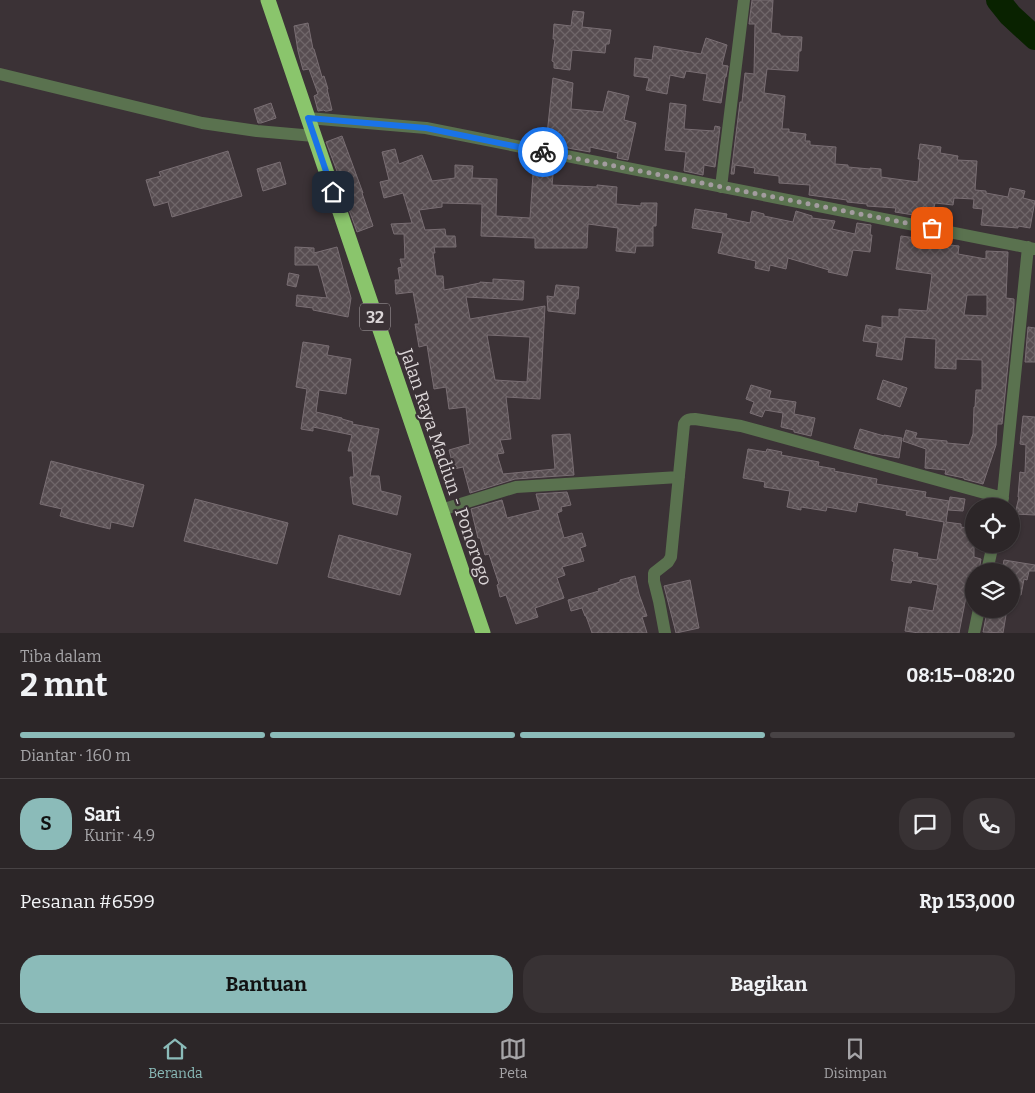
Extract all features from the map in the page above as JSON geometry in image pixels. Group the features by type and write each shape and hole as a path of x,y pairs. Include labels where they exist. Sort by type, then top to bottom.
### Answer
{"highway":[{"name":"Jalan Raya Madiun - Ponorogo","path":"268,0 483,633"}],"street":[{"path":"721,187 744,0"},
{"path":"0,74 202,123 257,131 314,136"},
{"path":"308,118 426,128 1031,248 1017,350 1002,498"},
{"path":"665,633 654,573 668,562 671,557 684,424 688,419 741,426 988,498"},
{"path":"441,510 516,487 679,477"},
{"path":"974,633 977,618"}],"building":[{"path":"752,0 773,0 771,33 780,34 780,36 802,37 798,71 767,69 764,93 785,96 782,129 789,129 789,132 806,134 805,141 810,141 810,145 836,147 835,164 848,165 848,167 881,169 881,177 918,182 920,144 941,147 940,153 958,156 957,160 977,161 975,190 1008,197 1010,188 1025,191 1023,198 1035,201 1030,228 981,225 983,209 973,208 974,199 954,198 953,205 935,203 932,218 895,212 896,208 867,206 867,204 847,202 847,200 809,195 810,185 779,183 779,176 754,173 755,168 735,165 734,174 731,174 745,73 754,74 755,24 749,24"},
{"path":"573,11 584,12 582,27 611,30 609,44 606,44 605,53 572,50 570,70 554,68 554,62 552,61 555,39 553,39 554,24 571,26"},
{"path":"308,23 313,49 322,77 324,76 332,110 318,111 314,96 318,94 309,69 303,70 294,26"},
{"path":"706,38 727,45 722,65 728,66 721,103 703,100 707,74 686,71 684,78 670,75 667,94 646,90 649,78 634,76 635,58 652,60 654,46 701,54"},
{"path":"553,78 573,83 571,109 603,112 608,91 629,96 624,120 636,123 628,160 617,158 618,153 590,147 590,152 546,144"},
{"path":"271,103 276,118 258,123 254,109"},
{"path":"670,103 686,105 684,129 714,131 715,126 720,127 715,167 704,165 703,175 684,171 686,152 665,150"},
{"path":"342,136 373,226 357,232 348,207 350,206 326,142"},
{"path":"395,149 399,164 422,155 432,181 455,178 455,165 473,166 472,178 497,179 496,216 530,218 533,174 553,175 552,185 617,187 616,204 641,206 641,203 657,203 656,226 653,226 653,246 636,246 635,253 616,251 618,228 588,224 587,248 535,248 535,238 481,236 482,204 442,203 442,207 419,210 425,230 445,229 446,236 455,236 456,247 434,247 436,276 443,276 444,290 480,282 493,283 493,279 524,281 523,300 466,297 470,319 545,306 540,399 506,397 511,439 500,440 504,453 497,454 503,474 555,469 552,435 570,434 574,475 515,479 470,493 463,467 454,469 449,450 470,444 466,407 449,409 446,387 434,389 427,345 419,347 415,324 419,324 413,292 396,294 395,280 400,280 398,268 402,267 400,259 405,259 404,234 394,234 391,224 412,223 403,193 384,198 380,182 389,180 382,152","holes":["487,335 530,337 527,382 495,380"]},
{"path":"228,151 242,196 172,217 168,202 154,206 146,180 161,176 159,172"},
{"path":"280,162 286,184 263,191 257,169"},
{"path":"695,209 727,214 726,218 750,223 752,211 764,214 764,216 793,222 796,211 812,216 812,218 835,221 832,229 855,234 857,223 871,225 870,252 853,250 847,276 828,272 829,270 788,258 786,269 770,265 769,271 755,268 756,261 718,253 723,233 692,228"},
{"path":"901,236 924,239 923,242 959,246 958,254 986,259 986,251 1008,252 1006,298 1014,299 1014,305 1002,424 997,424 996,445 983,484 945,474 946,470 925,468 926,449 903,441 906,430 917,433 915,438 969,445 973,434 976,390 982,390 982,360 956,359 956,369 935,368 936,339 905,337 902,360 876,356 878,343 863,341 866,325 882,328 882,316 899,317 899,309 927,311 932,274 896,269","holes":["967,295 987,295 987,316 964,315"]},
{"path":"295,247 314,248 314,253 337,247 351,298 348,317 313,310 313,308 296,306 297,295 327,298 318,265 295,265"},
{"path":"289,273 299,275 296,287 287,285"},
{"path":"556,285 579,287 575,314 548,311 547,296 554,297"},
{"path":"1028,327 1035,328 1035,362 1025,362"},
{"path":"303,342 329,346 327,355 351,359 346,394 319,390 316,412 342,418 353,422 352,424 379,429 370,476 379,476 381,491 401,496 397,515 353,504 350,477 354,477 352,451 348,451 352,435 313,427 313,431 301,429 307,389 296,387"},
{"path":"883,380 907,388 900,407 877,399"},
{"path":"751,385 771,391 769,398 796,402 794,414 815,418 811,436 781,427 783,413 765,410 762,417 750,413 754,402 746,399"},
{"path":"1023,416 1035,417 1035,515 1020,514 1020,498 1018,497 1020,472 1025,473 1026,445 1020,444"},
{"path":"860,429 884,436 902,438 899,458 854,448"},
{"path":"748,449 766,452 767,449 782,452 781,455 819,462 818,466 835,469 834,471 877,479 876,484 926,492 925,497 949,501 946,522 961,524 961,527 965,528 965,553 974,553 974,557 981,559 980,563 965,563 965,602 959,633 905,631 909,607 933,611 938,585 912,580 911,583 891,580 894,549 918,553 917,557 937,560 944,522 906,515 907,511 858,502 856,512 827,507 826,511 801,507 801,510 787,507 790,491 764,487 765,482 743,478"},
{"path":"51,461 144,485 133,527 111,522 110,529 77,521 60,516 62,509 40,504"},
{"path":"567,492 571,505 561,507 562,511 557,513 564,538 582,533 586,546 580,548 584,561 562,567 565,575 557,578 564,598 535,608 538,617 516,624 506,595 500,597 497,585 499,584 489,554 485,555 480,538 478,538 471,509 502,500 507,518 540,510 536,494"},
{"path":"950,497 965,499 963,511 948,510"},
{"path":"195,499 288,523 277,564 184,541"},
{"path":"339,535 411,554 400,595 328,577"},
{"path":"1004,560 1035,565 1035,571 1029,571 1027,580 1024,579 1021,595 1020,563 1003,563"},
{"path":"635,576 647,616 642,617 647,633 592,633 582,608 571,611 568,600 599,591 598,589"},
{"path":"690,580 699,628 676,633 664,586"},
{"path":"986,618 1006,618 1003,633 983,632"}],"waterway":[{"path":"998,0 1010,15 1035,38"}],"way so far":[{"path":"543,152 932,228"}],"route":[{"path":"333,192 308,118 426,128 543,152"}]}
